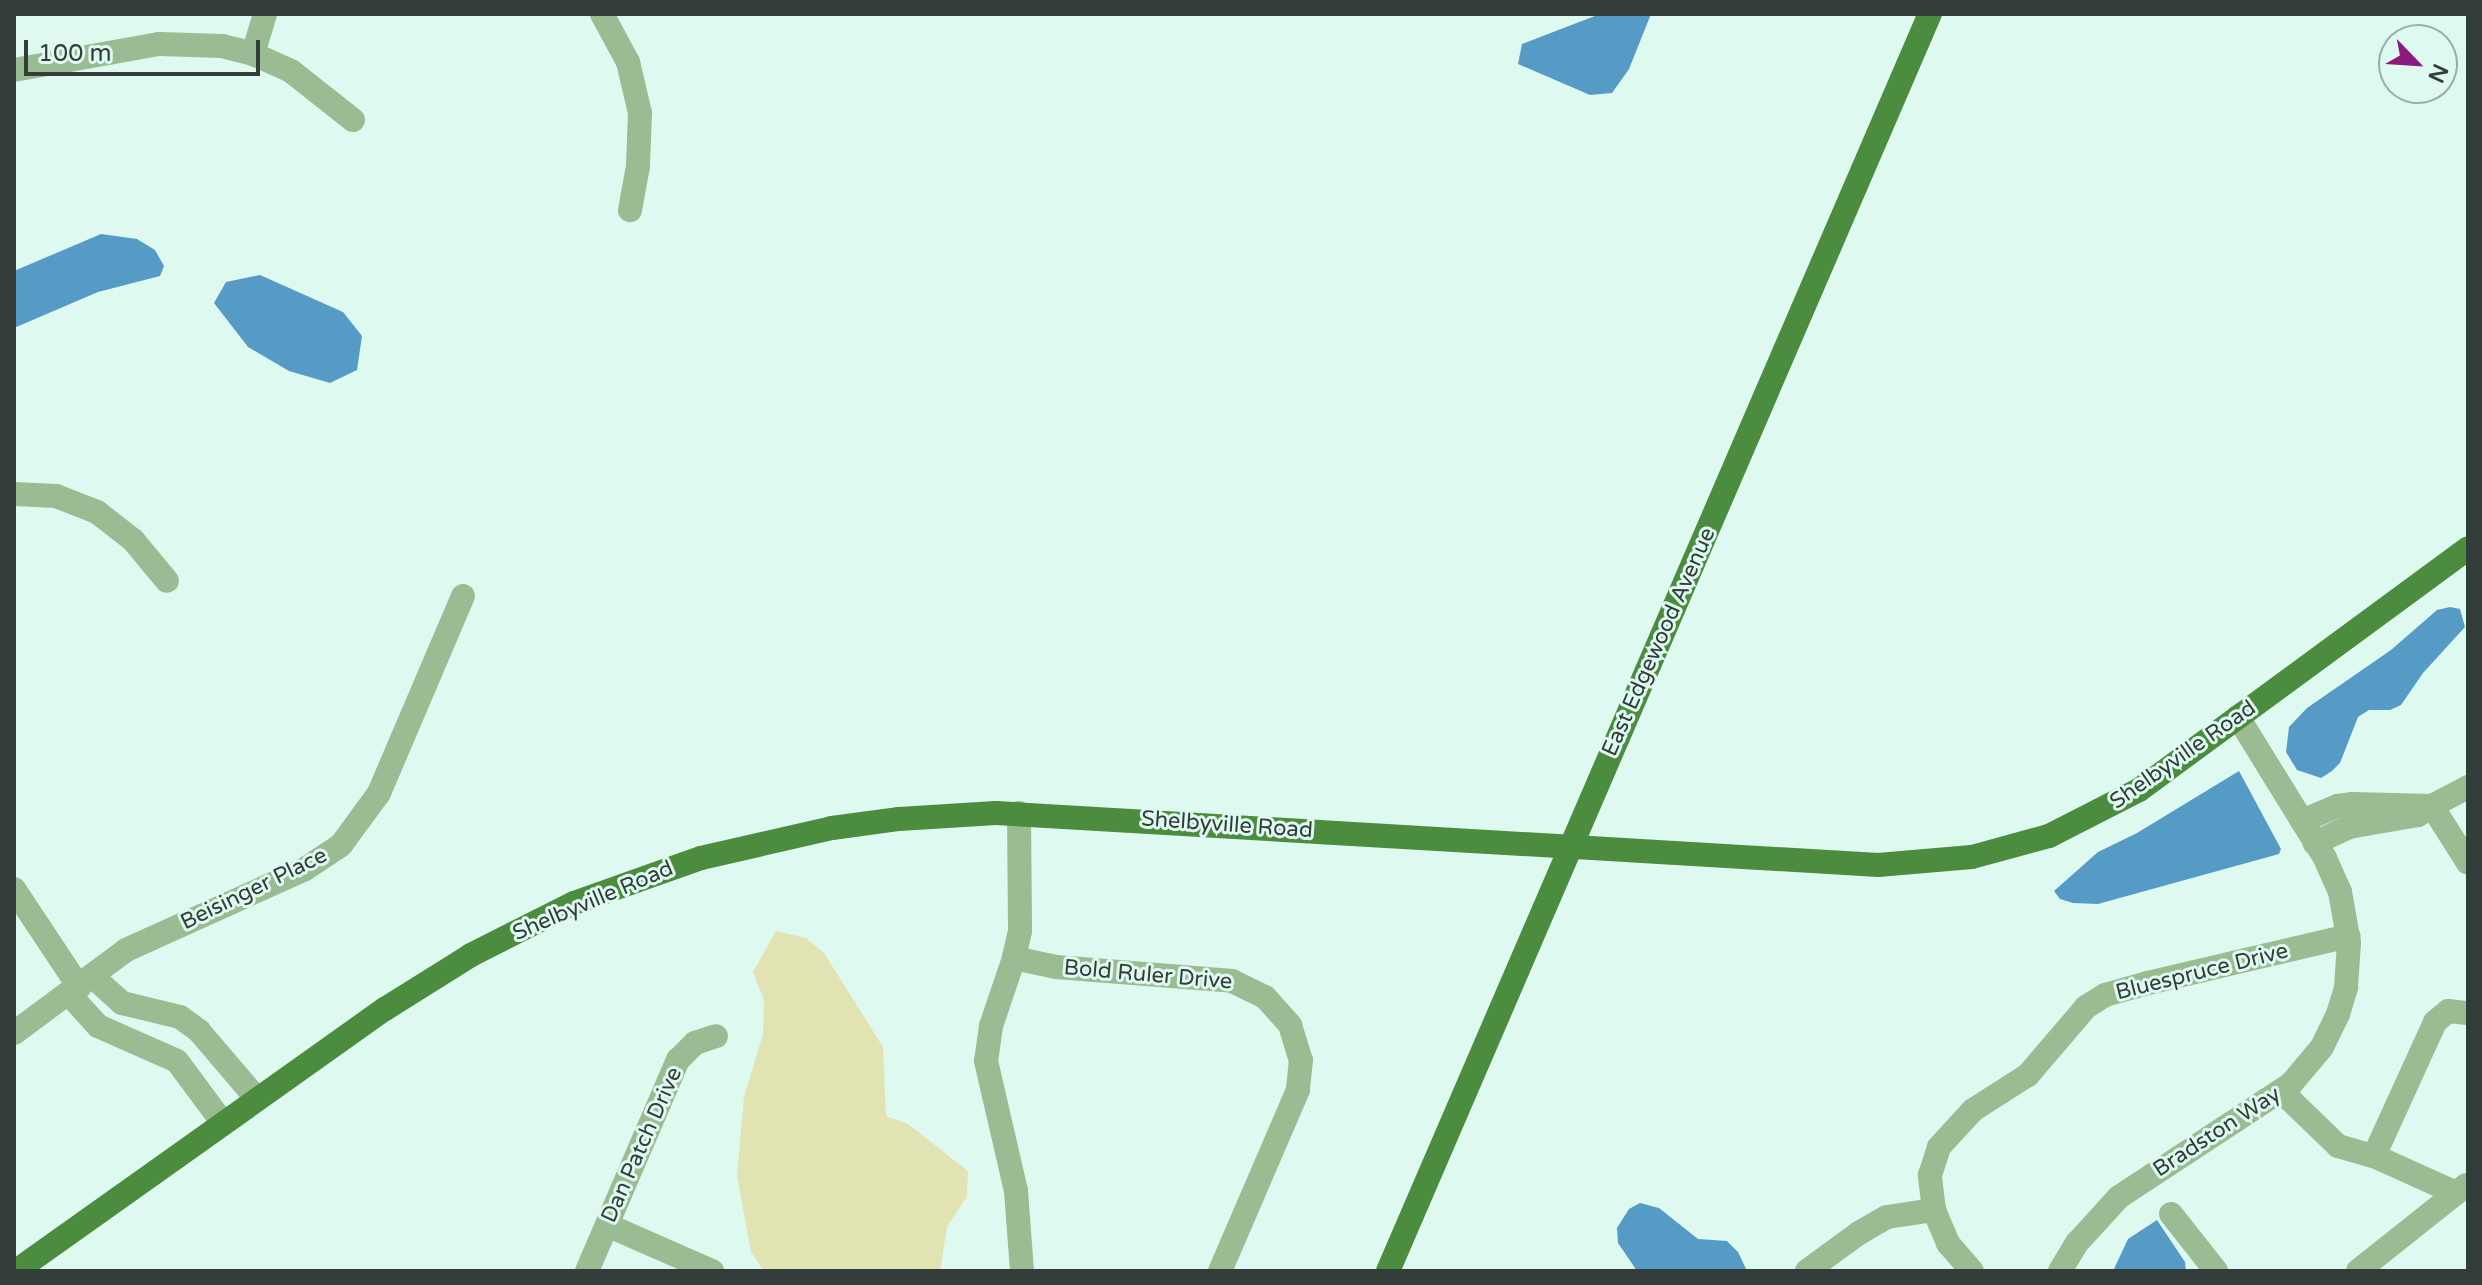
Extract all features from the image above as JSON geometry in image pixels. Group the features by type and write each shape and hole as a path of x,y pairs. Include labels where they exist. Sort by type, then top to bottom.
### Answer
{"main road":[{"name":"East Edgewood Avenue","path":"1388,1271 1930,14"},
{"name":"Shelbyville Road","path":"16,1271 414,989 471,955 566,907 637,879 720,853 823,830 944,815 1019,813 1886,866 1994,853 2049,836 2101,812 2151,782 2468,548"}],"street":[{"path":"253,54 265,14"},
{"path":"602,14 628,62 640,113 638,166 630,210"},
{"path":"14,70 176,43 222,46 253,54 298,75 353,120"},
{"path":"14,494 56,496 97,512 133,540 167,581"},
{"name":"Beisinger Place","path":"14,1033 126,950 305,869 341,845 379,793 463,596"},
{"name":"Bradston Way","path":"2060,1271 2087,1230 2119,1197 2282,1092 2322,1047 2338,1014 2346,987 2349,936 2335,878 2238,717"},
{"path":"2315,843 2349,827 2418,815 2468,787"},
{"path":"2302,821 2338,806 2352,804 2432,806"},
{"path":"2432,806 2468,863"},
{"path":"1019,813 1020,931 991,1026 986,1061 1016,1191 1022,1271"},
{"path":"14,889 80,986 98,1026 177,1061 223,1123"},
{"name":"Bluespruce Drive","path":"1972,1271 1948,1243 1934,1210 1930,1175 1939,1147 1973,1110 2028,1075 2086,1007 2105,995 2148,983 2349,936"},
{"name":"Bold Ruler Drive","path":"1014,958 1056,967 1232,981 1265,997 1290,1025 1301,1060 1298,1090 1220,1271"},
{"path":"80,986 122,1003 180,1017 199,1031 257,1099"},
{"path":"2374,1156 2435,1022 2448,1011 2468,1013"},
{"name":"Dan Patch Drive","path":"587,1271 678,1060 695,1043 716,1036"},
{"path":"2282,1092 2338,1146 2462,1188"},
{"path":"2358,1271 2462,1188"},
{"path":"1807,1271 1859,1233 1887,1217 1934,1210"},
{"path":"2171,1214 2216,1271"},
{"path":"607,1225 712,1271"}],"green space":[{"path":"776,931 806,938 824,953 883,1047 886,1116 908,1124 968,1171 967,1196 947,1227 940,1271 764,1271 751,1252 737,1176 744,1097 763,1034 764,1000 753,972"}],"water":[{"path":"1600,14 1651,14 1629,69 1612,93 1590,95 1518,64 1522,44"},
{"path":"101,234 137,239 155,250 164,266 160,276 98,292 14,328 14,271"},
{"path":"260,275 343,312 362,336 357,370 330,383 289,371 248,347 214,303 226,282"},
{"path":"2450,607 2460,609 2465,627 2423,673 2401,705 2390,710 2369,710 2358,717 2340,763 2321,778 2297,770 2286,752 2289,727 2307,708 2391,650 2437,610"},
{"path":"2239,771 2281,849 2279,854 2098,904 2073,903 2060,899 2054,891 2098,852 2137,833"},
{"path":"1640,1203 1659,1208 1698,1239 1727,1241 1738,1252 1747,1271 1637,1271 1618,1243 1617,1228 1629,1209"},
{"path":"2157,1220 2185,1262 2186,1271 2113,1271 2128,1239"}]}
